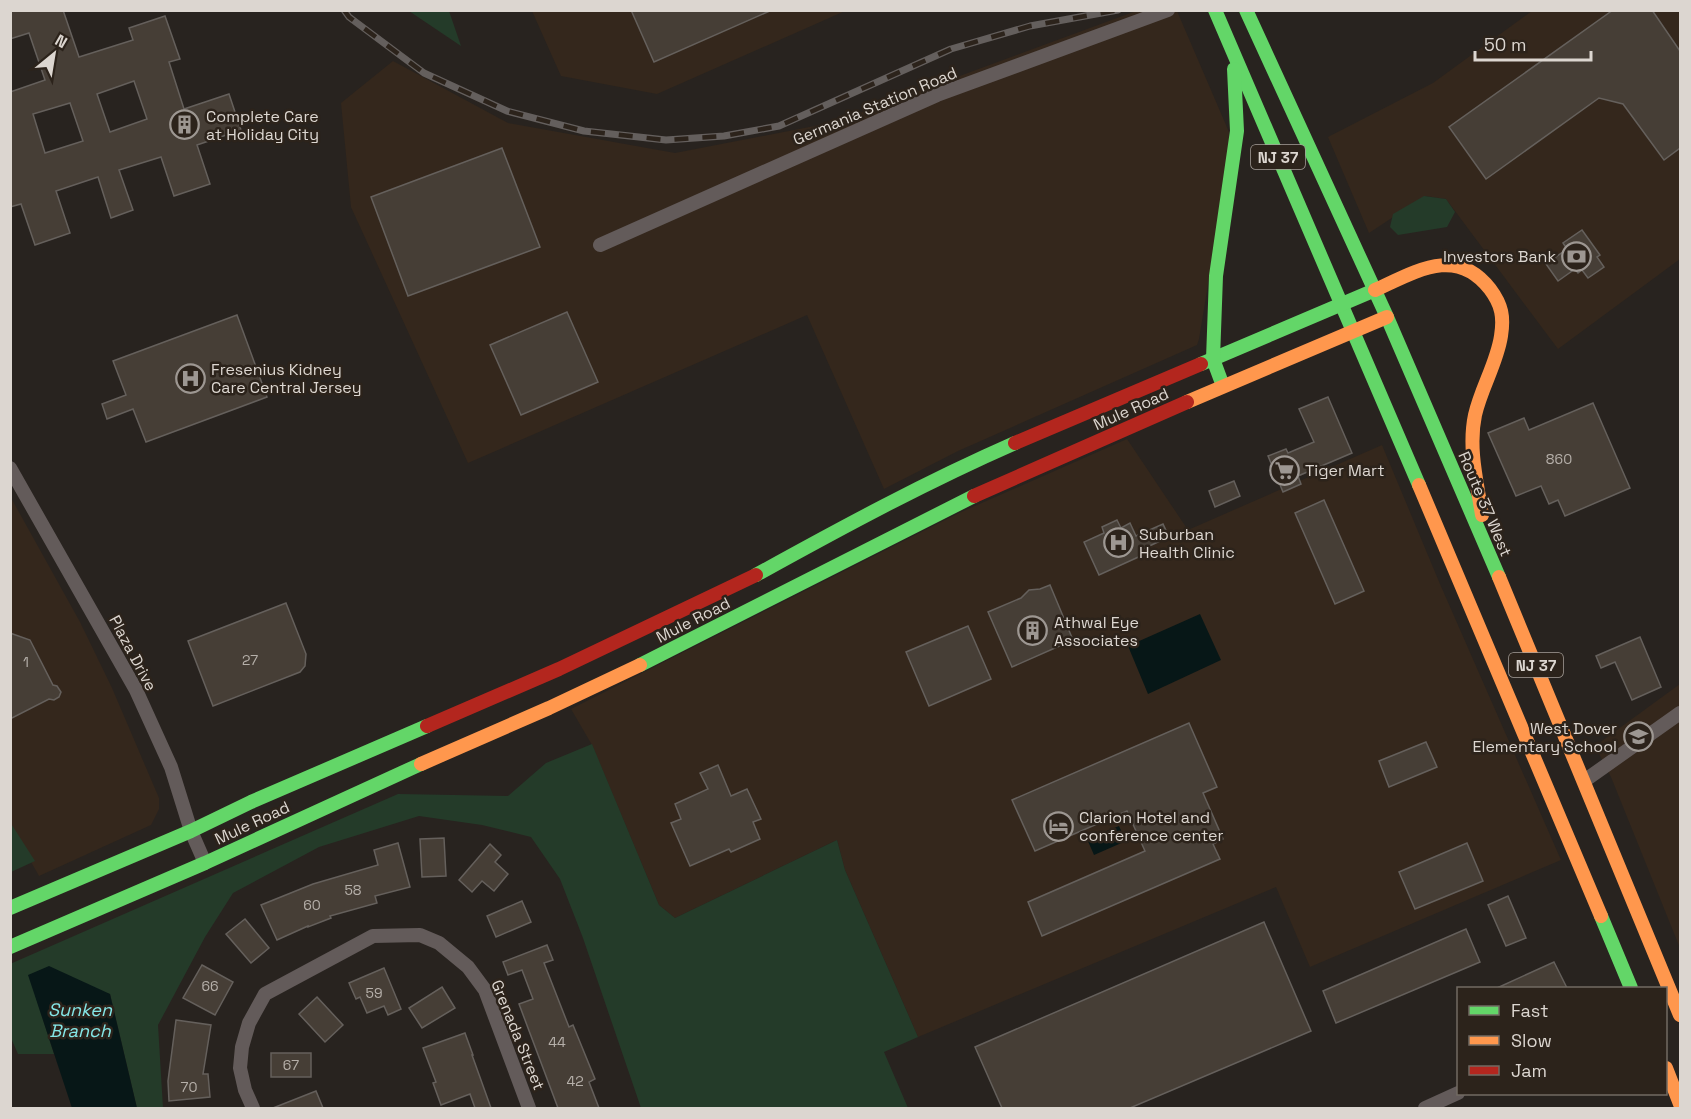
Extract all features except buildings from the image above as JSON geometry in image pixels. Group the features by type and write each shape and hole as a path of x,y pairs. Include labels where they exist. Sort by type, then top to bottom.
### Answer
{"main road":[{"name":"NJ 37","path":"1215,10 1354,332 1631,987"},
{"name":"Route 37 West","path":"1246,10 1375,290 1520,624 1680,1015"},
{"path":"1223,386 1213,359 1216,276 1237,131 1233,51"},
{"name":"Mule Road","path":"10,947 205,863 464,744 549,708 745,581 804,548 914,508 957,503 1011,462 1083,413 1427,267 1447,264 1471,271 1484,281 1494,294 1503,313 1501,338 1475,415 1472,449 1488,552"},
{"name":"Mule Road","path":"10,908 191,831 251,801 518,687 650,643 914,508 941,477 1011,462 1223,386 1387,317"},
{"path":"1667,1073 1680,1104"}],"street":[{"name":"Germania Station Road","path":"600,245 937,95 1168,10"},
{"name":"Plaza Drive","path":"10,468 136,690 171,767 191,831 205,863"},
{"path":"1584,781 1680,713"},
{"name":"Grenada Street","path":"253,1108 245,1090 240,1068 242,1047 249,1023 265,994 373,936 420,935 439,943 468,967 485,990 529,1108"},
{"path":"1425,1108 1457,1093"}],"shaded area":[{"path":"532,11 845,11 657,94 561,76"},
{"path":"1136,11 1177,11 1229,132 1229,157 1197,345 958,451 884,489 807,315 468,463 351,207 341,103 393,61 508,123 675,153 835,122"},
{"path":"1532,11 1680,11 1680,259 1558,349 1446,199 1425,196 1369,233 1328,137 1433,83"},
{"path":"1127,439 1188,530 1382,445 1561,860 1310,967 1276,887 918,1037 845,870 837,840 675,918 659,905 592,745 571,709 959,513"},
{"path":"10,496 80,622 112,688 159,798 159,809 151,825 39,876 11,826"},
{"path":"1680,684 1680,948 1611,777 1595,746"}],"green space":[{"path":"409,11 449,11 461,46"},
{"path":"1424,196 1446,199 1455,212 1447,227 1398,235 1390,227 1393,214"},
{"path":"592,744 659,905 675,918 837,840 845,870 918,1037 884,1052 908,1108 641,1108 583,938 560,879 531,837 482,825 419,816 319,847 233,893 205,937 158,1025 163,1108 137,1108 110,994 29,975 54,1054 18,1054 11,1038 10,964 398,794 508,796 546,763"},
{"path":"10,822 35,861 11,872 10,872"}],"water":[{"path":"1200,614 1221,660 1148,694 1128,646"},
{"path":"1119,826 1126,841 1094,855 1087,839"},
{"name":"Sunken Branch","path":"49,966 110,994 137,1108 72,1108 28,975"}],"railway":[{"path":"344,10 349,17 424,73 507,111 584,131 666,140 724,136 779,126 951,49 1030,26 1118,10"}],"traffic: fast":[{"path":"1215,10 1419,485"},
{"path":"1246,10 1387,317 1499,577"},
{"path":"1223,386 1213,359 1216,276 1237,131 1234,69"},
{"path":"1201,364 1375,290"},
{"path":"756,575 916,490 1015,443"},
{"path":"640,665 974,496"},
{"path":"10,908 191,831 251,802 427,726"},
{"path":"10,947 205,863 421,764"},
{"path":"1601,916 1631,987"}],"traffic: slow":[{"path":"1375,290 1420,270 1449,265 1463,268 1477,276 1490,289 1500,306 1501,336 1473,427 1474,465 1482,515"},
{"path":"1187,402 1387,317"},
{"path":"1419,485 1601,916"},
{"path":"1499,577 1680,1015"},
{"path":"421,764 640,665"},
{"path":"1667,1071 1680,1104"}],"traffic: jam":[{"path":"1015,443 1201,364"},
{"path":"974,496 1187,402"},
{"path":"427,726 559,669 756,575"}],"place":[{"name":"Complete Care at Holiday City","path":"185,125"},
{"name":"Investors Bank","path":"1577,256"},
{"name":"Fresenius Kidney Care Central Jersey","path":"190,378"},
{"name":"Tiger Mart","path":"1284,470"},
{"name":"Suburban Health Clinic","path":"1118,543"},
{"name":"Athwal Eye Associates","path":"1033,631"},
{"name":"West Dover Elementary School","path":"1638,737"},
{"name":"Clarion Hotel and conference center","path":"1058,826"}]}
